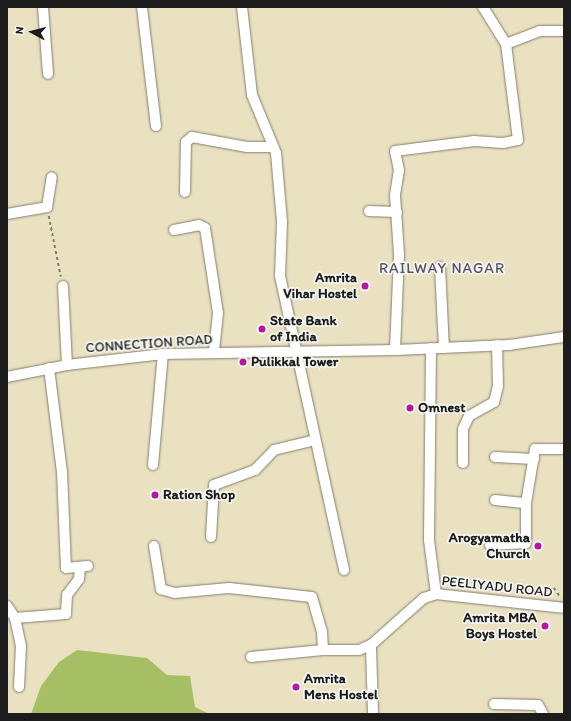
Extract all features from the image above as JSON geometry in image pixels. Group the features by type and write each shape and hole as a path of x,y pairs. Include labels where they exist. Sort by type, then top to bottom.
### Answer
{"street":[{"path":"43,7 48,74"},
{"path":"142,7 156,126"},
{"path":"242,7 252,95 273,147 282,222 280,276 294,352 344,570"},
{"path":"395,350 399,170 395,151 474,141 503,143 518,140 506,44 483,7"},
{"path":"506,44 540,31 564,31"},
{"path":"185,192 186,142 192,137 254,148 273,147"},
{"path":"7,214 48,207 52,177"},
{"path":"369,211 397,212"},
{"path":"174,230 199,225 205,228 218,314 214,352"},
{"path":"440,267 444,348"},
{"path":"63,286 67,365"},
{"name":"CONNECTION ROAD","path":"7,376 67,365 163,354 395,350 497,345 564,338"},
{"path":"463,463 463,429 469,416 494,402 498,386 497,345"},
{"path":"431,348 429,533 436,594"},
{"path":"153,464 163,354"},
{"path":"15,618 66,614 67,595 84,567 66,568 62,472 49,368"},
{"path":"211,537 214,485 254,470 274,450 315,440"},
{"path":"490,545 526,543 526,503 535,449 564,449"},
{"path":"495,457 534,459"},
{"path":"495,500 526,503"},
{"path":"154,546 161,589 174,593 228,588 312,597 322,631 323,650"},
{"name":"PEELIYADU ROAD","path":"371,645 424,598 436,594 564,608"},
{"path":"7,606 15,618 21,646 18,687"},
{"path":"251,657 323,650 359,650 371,645 373,714"},
{"path":"494,704 538,705 543,714"}],"path":[{"path":"48,207 63,286"}],"green space":[{"path":"77,650 147,658 167,675 190,676 195,707 209,714 31,714 41,686 59,662"}],"place":[{"name":"Amrita Vihar Hostel","path":"365,286"},
{"name":"State Bank of India","path":"262,329"},
{"name":"Pulikkal Tower","path":"243,362"},
{"name":"Omnest","path":"410,408"},
{"name":"Ration Shop","path":"155,495"},
{"name":"Arogyamatha Church","path":"538,546"},
{"name":"Amrita MBA Boys Hostel","path":"545,626"},
{"name":"Amrita Mens Hostel","path":"296,687"}],"district":[{"name":"RAILWAY NAGAR","path":"442,269"}]}
